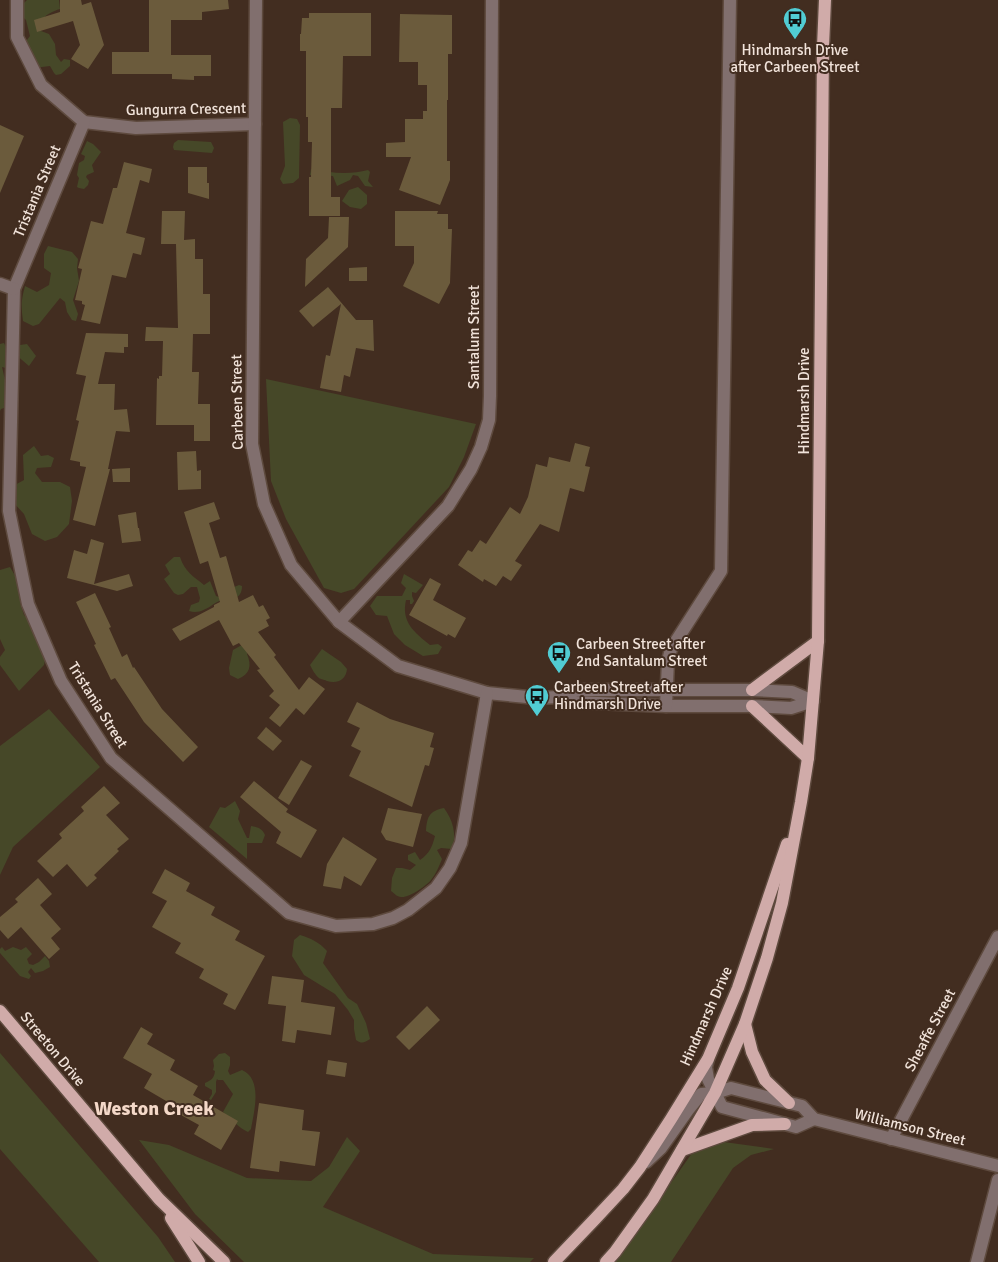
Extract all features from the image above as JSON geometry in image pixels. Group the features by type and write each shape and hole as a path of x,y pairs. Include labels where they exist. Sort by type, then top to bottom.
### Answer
{"main road":[{"name":"Hindmarsh Drive","path":"606,1262 653,1199 682,1150 715,1093 745,1024 767,958 782,903 801,802 808,758 818,641 822,76 825,0"},
{"path":"752,690 818,641"},
{"path":"752,706 808,758"},
{"name":"Hindmarsh Drive","path":"554,1262 623,1189 640,1167 672,1119 708,1059 738,988 801,802"},
{"name":"Streeton Drive","path":"0,1011 159,1199 224,1262"},
{"path":"745,1024 752,1052 765,1080 789,1103"},
{"path":"682,1150 752,1125 785,1124"},
{"name":"Streeton Drive","path":"159,1199 200,1262"}],"street":[{"path":"17,0 17,37 41,85 84,122"},
{"name":"Carbeen Street","path":"256,0 252,444 264,504 291,565 339,622 398,666 487,693 537,698 567,697 574,702 666,706 791,708 813,701"},
{"name":"Santalum Street","path":"339,622 448,506 471,469 481,447 488,420 490,386 492,0"},
{"path":"666,706 668,661 671,648 721,571 730,0"},
{"name":"Gungurra Crescent","path":"84,122 136,128 255,124"},
{"name":"Tristania Street","path":"84,122 14,289 4,512 28,604 61,681 111,758 289,913 336,926 373,924 393,918 408,910 436,888 450,868 461,843 487,693"},
{"path":"0,284 14,289"},
{"name":"Carbeen Street","path":"567,697 575,690 752,690 792,692 813,701"},
{"name":"Sheaffe Street","path":"891,1139 998,937"},
{"name":"Williamson Street","path":"708,1059 706,1068 708,1078 722,1107 796,1126 814,1119"},
{"name":"Williamson Street","path":"640,1167 661,1148 701,1094 715,1093 731,1088 802,1106 814,1119 998,1166"},
{"path":"978,1262 998,1180"}],"green space":[{"path":"27,0 59,0 60,9 44,17 41,22 41,31 49,34 55,44 56,55 61,62 64,59 70,60 70,66 61,74 56,75 50,66 34,68 24,44 30,36 26,20 22,16 23,4"},
{"path":"290,118 297,119 300,125 299,178 293,183 283,184 280,179 285,166 283,122"},
{"path":"178,140 211,142 214,148 212,153 174,150 174,143"},
{"path":"87,141 101,152 92,165 94,172 86,177 89,181 84,189 77,187 79,178 77,175 79,163 84,160 85,156 81,154"},
{"path":"311,169 340,173 368,170 370,172 368,181 373,187 365,186 358,176 353,175 350,180 337,186 333,176 310,175"},
{"path":"358,187 367,195 367,204 361,209 350,207 342,201 349,190"},
{"path":"48,246 72,252 78,259 79,281 73,300 78,314 76,321 72,320 67,312 65,302 60,298 39,324 33,326 23,321 23,296 25,286 37,292 49,285 51,273 44,268 44,254"},
{"path":"4,343 6,347 27,344 36,356 29,366 15,354 6,368 2,367 7,388 7,407 0,411 0,344"},
{"path":"266,379 476,424 464,457 449,487 354,589 341,593 324,588 286,519 271,481"},
{"path":"34,446 41,456 48,455 54,458 51,467 37,468 35,473 42,482 60,482 70,487 72,501 69,524 57,537 45,541 32,534 24,514 13,502 13,486 24,480 23,455"},
{"path":"174,557 180,557 187,570 204,585 210,581 216,596 219,597 222,592 239,585 242,586 240,594 234,599 222,600 201,611 189,611 191,605 199,602 200,598 197,587 191,587 183,594 178,595 174,593 164,579 170,574 165,565"},
{"path":"10,567 17,579 21,597 20,603 24,615 34,625 48,647 44,665 19,691 0,665 0,657 5,650 0,639 0,570"},
{"path":"404,574 423,585 416,593 412,592 414,601 412,604 410,604 410,600 406,600 405,614 407,620 414,631 430,645 438,644 442,647 438,654 423,656 405,645 394,634 387,616 376,615 370,606 377,596 402,596 406,588 401,583"},
{"path":"247,642 250,666 245,675 238,679 230,675 229,668 233,650"},
{"path":"322,649 341,662 347,669 345,676 340,680 331,682 321,679 310,665"},
{"path":"49,709 100,767 13,847 0,875 0,746"},
{"path":"235,801 240,811 238,819 247,838 249,838 251,826 261,829 265,835 262,843 247,843 247,859 209,827 220,807 225,808"},
{"path":"444,808 453,828 452,849 441,848 437,850 442,859 429,882 413,894 404,897 398,896 391,891 392,878 396,868 410,870 416,865 408,860 408,855 415,852 420,860 432,847 435,836 426,831 428,818 435,811"},
{"path":"300,935 315,941 327,951 323,963 348,998 357,1004 366,1023 370,1039 363,1042 356,1040 354,1020 348,1010 335,994 304,975 292,956 294,940"},
{"path":"2,947 5,951 13,947 21,950 26,947 32,954 27,959 29,964 33,965 39,962 45,956 49,961 50,967 35,973 31,968 28,972 31,976 29,979 20,976 0,953"},
{"path":"0,1053 158,1237 175,1262 99,1262 0,1149"},
{"path":"225,1053 230,1057 228,1071 230,1075 242,1070 249,1074 253,1081 256,1096 251,1129 248,1132 238,1126 223,1112 233,1094 223,1080 217,1079 216,1092 211,1100 209,1099 212,1090 205,1086 205,1083 212,1079 215,1074 213,1060 219,1054"},
{"path":"347,1137 360,1151 323,1207 433,1254 534,1258 530,1262 244,1262 195,1214 139,1140 169,1145 247,1178 311,1181 329,1167"},
{"path":"702,1139 774,1149 751,1155 733,1168 671,1262 615,1262"}],"building":[{"path":"60,0 81,0 82,5 91,2 104,45 88,69 71,59 80,45 73,21 37,32 34,20 60,12"},
{"path":"149,0 228,0 229,9 202,12 202,20 171,20 171,55 211,55 211,76 194,76 194,80 172,79 172,74 112,74 112,52 149,52"},
{"path":"309,13 371,13 371,56 343,56 342,108 331,108 331,197 340,197 340,216 309,216 309,177 311,177 312,142 308,142 308,117 306,117 306,51 300,51 300,34 302,18 309,18"},
{"path":"400,14 452,15 452,54 448,54 447,100 447,161 450,161 450,180 440,205 399,190 411,157 386,157 386,143 405,142 405,119 423,119 423,111 427,111 427,85 418,85 418,62 399,62"},
{"path":"0,125 24,136 0,193"},
{"path":"124,162 152,169 149,183 140,180 126,233 145,238 141,255 133,253 126,278 112,275 100,324 81,320 85,305 82,304 82,301 75,300 82,269 78,268 91,221 103,224 113,188 117,188"},
{"path":"188,167 207,167 209,199 188,193"},
{"path":"162,211 185,211 184,240 195,239 195,259 203,259 203,294 210,294 210,334 193,334 192,372 199,372 198,404 210,404 210,441 194,441 194,425 156,425 157,378 159,379 159,376 162,376 163,341 145,341 146,327 178,328 176,244 161,244"},
{"path":"395,211 438,211 437,214 448,214 448,229 452,229 450,283 439,304 403,286 414,263 414,246 395,246"},
{"path":"329,217 349,217 348,247 305,287 306,259 328,238"},
{"path":"367,267 367,281 349,281 349,268"},
{"path":"328,287 356,320 373,320 374,351 356,348 350,377 344,375 341,392 320,388 326,355 330,356 341,304 313,327 299,311"},
{"path":"86,333 128,334 128,347 124,347 124,353 105,352 98,384 115,384 114,410 127,409 130,432 116,431 108,469 110,469 95,526 73,520 86,467 80,466 80,462 70,460 79,421 76,420 86,376 76,374"},
{"path":"575,443 590,447 585,466 590,467 584,492 570,488 559,532 540,524 515,561 522,565 511,581 503,576 496,586 484,579 483,582 458,565 468,550 472,552 480,540 486,544 510,507 520,514 528,497 536,464 547,467 549,457 570,462"},
{"path":"196,451 197,471 201,470 201,489 178,490 177,452"},
{"path":"130,468 130,482 113,482 112,469"},
{"path":"214,502 220,519 209,523 220,558 226,556 239,602 253,595 259,607 263,605 270,618 266,620 269,626 258,632 299,690 309,677 325,689 304,715 296,708 280,727 269,718 280,705 269,696 274,691 257,670 260,669 239,643 233,646 219,620 180,641 172,629 220,602 208,561 200,564 184,512"},
{"path":"136,512 141,541 122,543 118,515"},
{"path":"91,539 104,543 94,584 129,574 133,586 117,591 67,578 74,550 87,554"},
{"path":"430,578 441,584 433,600 466,618 455,638 448,634 447,636 409,615"},
{"path":"95,593 111,627 109,628 122,657 127,654 133,668 162,709 198,747 183,762 144,722 115,678 111,680 76,602"},
{"path":"357,702 390,719 434,733 430,747 434,748 429,766 425,765 412,807 349,776 361,751 351,746 360,728 347,722"},
{"path":"266,727 282,741 273,751 257,738"},
{"path":"301,760 312,766 289,805 278,798"},
{"path":"254,781 288,809 286,812 317,830 301,858 276,843 281,832 240,797"},
{"path":"104,786 120,803 106,815 129,839 117,849 119,851 94,875 97,878 87,887 67,864 53,877 37,861 62,838 59,834 84,811 81,807"},
{"path":"388,808 422,814 413,847 386,840 381,832"},
{"path":"343,837 377,859 361,886 344,876 341,889 323,886 327,864"},
{"path":"165,869 190,883 186,891 215,907 211,915 240,931 235,940 265,956 235,1010 223,1004 228,994 199,978 204,969 175,953 181,943 152,927 167,901 152,893"},
{"path":"38,878 52,894 40,905 61,929 51,938 60,949 49,959 21,927 8,939 0,930 0,917 18,902 15,899"},
{"path":"272,976 304,980 301,1002 335,1007 331,1035 297,1030 295,1043 282,1041 286,1006 268,1004"},
{"path":"427,1006 440,1020 409,1050 396,1037"},
{"path":"141,1027 153,1034 147,1044 175,1060 170,1070 198,1086 193,1095 238,1121 221,1150 194,1134 199,1125 170,1109 173,1105 144,1088 152,1074 123,1058"},
{"path":"328,1060 347,1063 345,1077 326,1074"},
{"path":"259,1103 304,1110 302,1130 320,1132 315,1166 280,1161 279,1172 250,1168"}],"place":[{"name":"Hindmarsh Drive after Carbeen Street","path":"795,40"},
{"name":"Carbeen Street after 2nd Santalum Street","path":"559,674"},
{"name":"Carbeen Street after Hindmarsh Drive","path":"537,717"}],"district":[{"name":"Weston Creek","path":"154,1108"}]}
